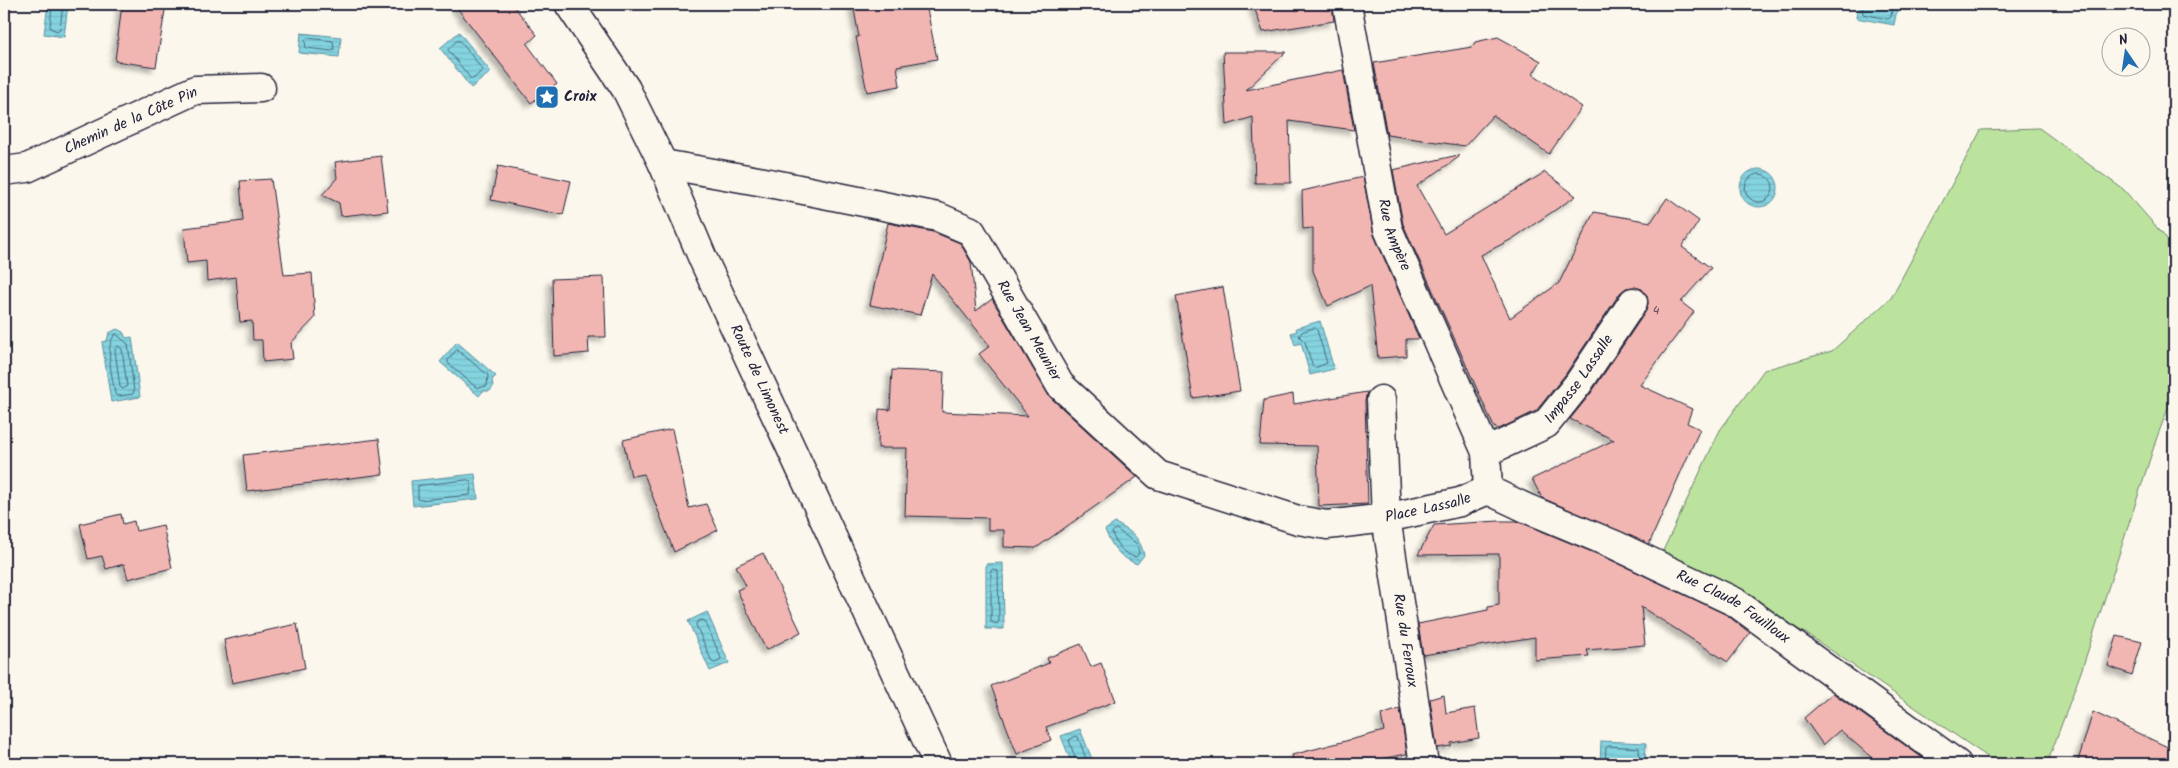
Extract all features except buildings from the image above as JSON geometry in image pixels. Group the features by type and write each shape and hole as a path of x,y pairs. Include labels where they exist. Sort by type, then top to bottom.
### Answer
{"street":[{"name":"Route de Limonest","path":"569,4 626,89 664,164 703,259 938,764"},
{"name":"Rue Ampère","path":"1347,4 1388,228 1486,452"},
{"name":"Chemin de la Côte Pin","path":"4,172 27,168 195,90 261,88"},
{"name":"Rue Jean Meunier","path":"664,164 938,217 971,231 1060,386 1158,475 1298,520 1327,525 1386,518"},
{"name":"Impasse Lassalle","path":"1486,452 1546,424 1578,384 1633,302"},
{"name":"Place Lassalle","path":"1381,400 1386,518 1460,502 1488,490 1486,452"},
{"name":"Rue Claude Fouilloux","path":"1488,490 1526,508 1615,544 1735,602 1957,764"},
{"name":"Rue du Ferroux","path":"1386,518 1424,764"}],"green space":[{"path":"2039,128 2124,190 2174,247 2174,393 2157,437 2082,669 2047,764 1998,764 1807,634 1660,557 1720,430 1764,370 1832,351 1891,298 1981,130"}],"water":[{"path":"48,4 68,4 64,37 44,34"},
{"path":"1858,4 1898,4 1894,25 1856,18"},
{"path":"459,32 491,72 471,88 440,48"},
{"path":"301,33 341,37 339,57 299,53"},
{"path":"1759,169 1772,175 1778,188 1772,201 1759,207 1746,201 1740,188 1746,175"},
{"path":"1320,321 1334,369 1310,375 1301,343 1295,345 1291,333 1297,331 1296,328"},
{"path":"117,329 123,332 126,338 132,337 140,397 111,402 102,342 107,341 109,333"},
{"path":"457,342 496,376 492,380 493,387 490,391 483,391 479,396 440,362"},
{"path":"475,474 478,499 413,506 411,481"},
{"path":"1115,523 1130,532 1140,544 1144,555 1137,564 1121,555 1110,542 1105,530"},
{"path":"1003,563 1004,629 986,629 986,564"},
{"path":"707,612 729,663 710,671 688,621"},
{"path":"1080,729 1094,764 1072,764 1061,736"},
{"path":"1601,741 1646,743 1645,764 1600,763"}],"place":[{"name":"Croix","path":"547,97"}]}
